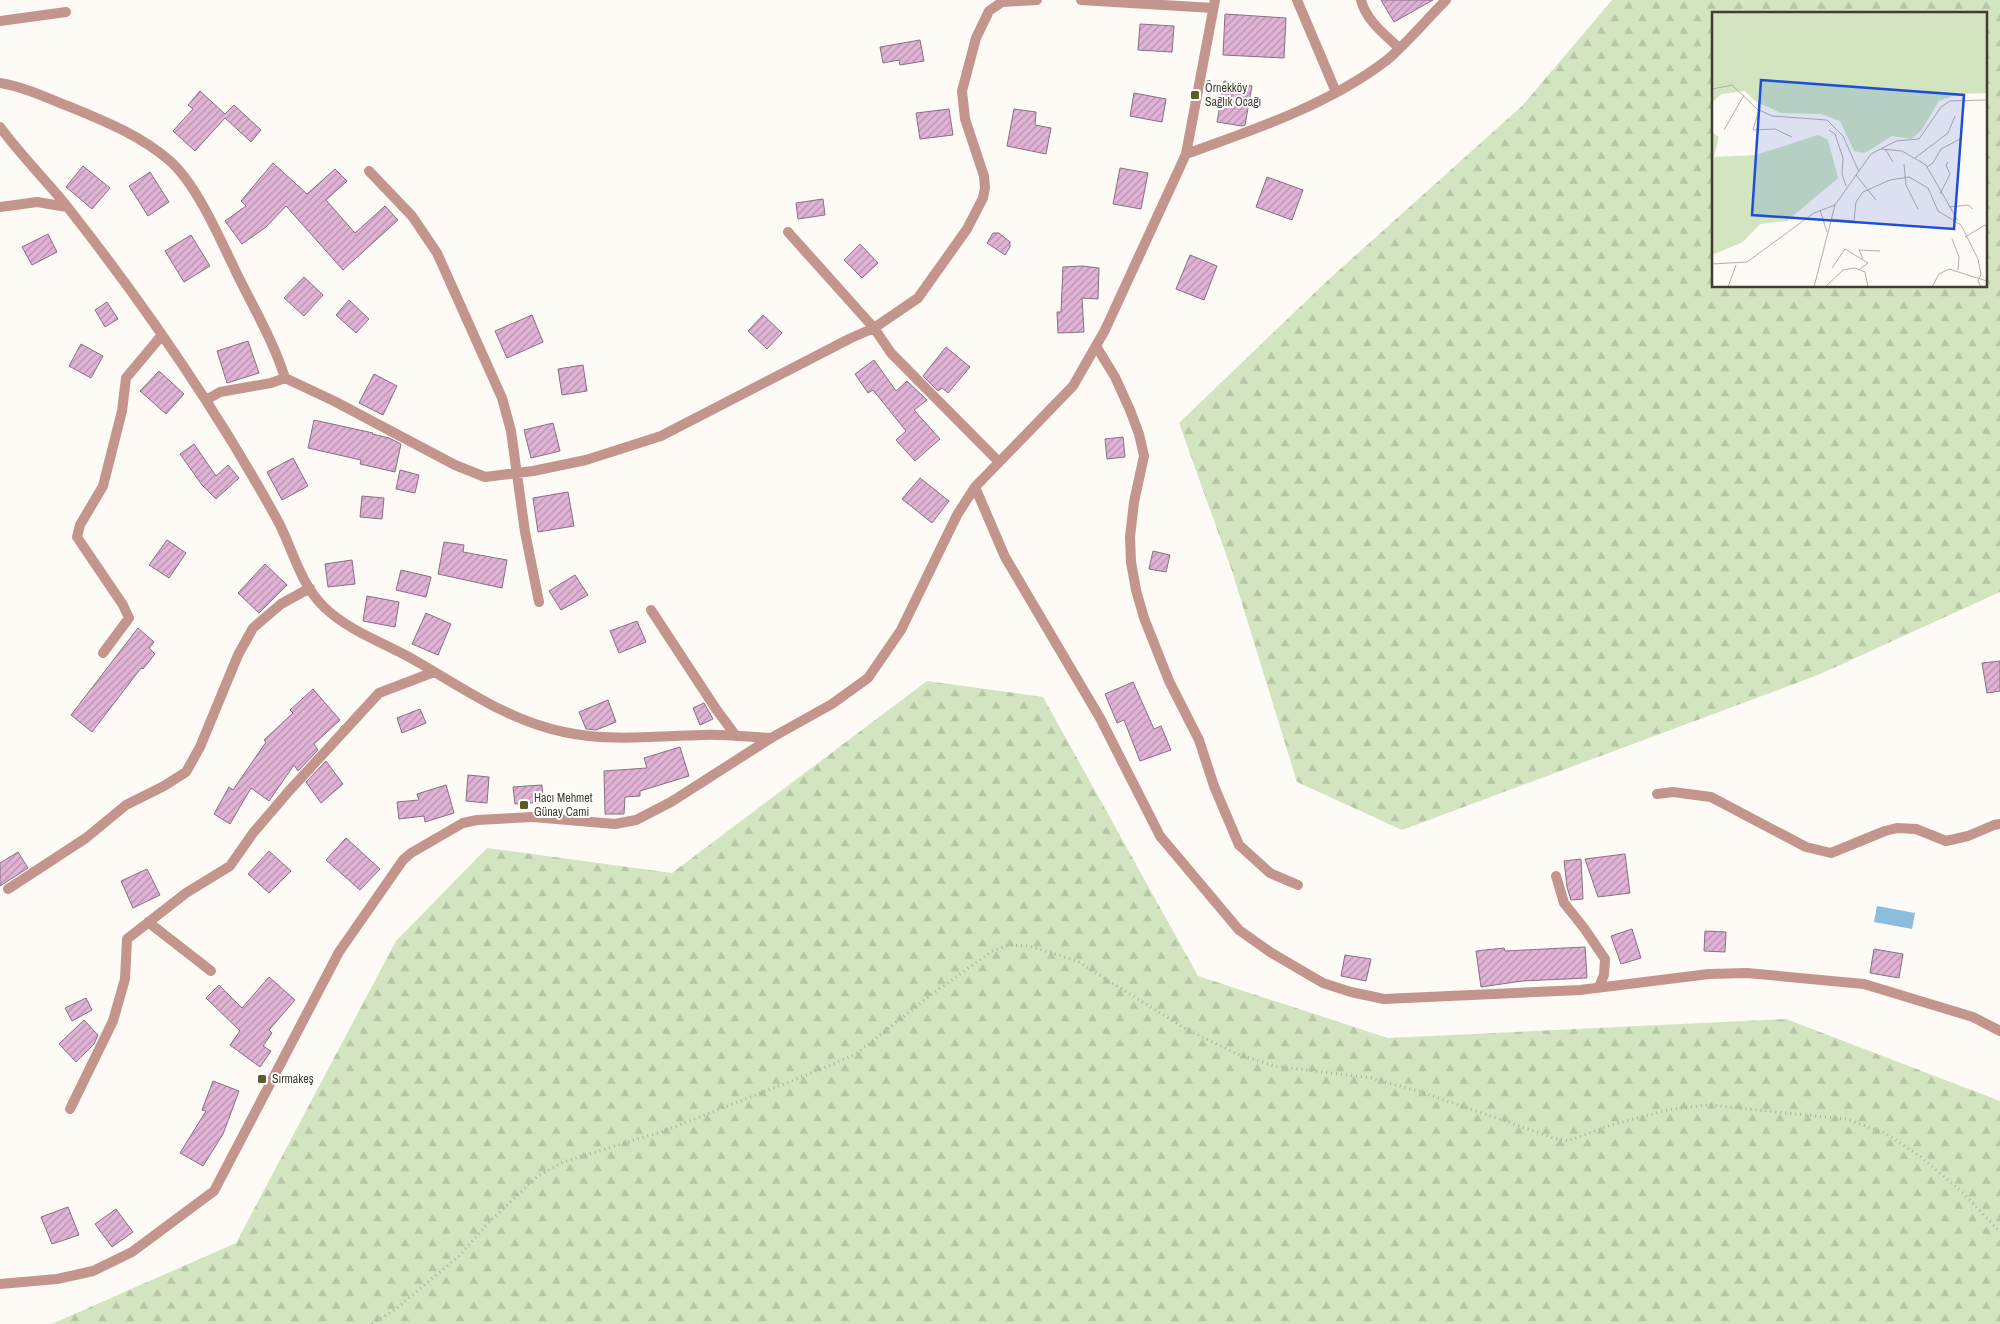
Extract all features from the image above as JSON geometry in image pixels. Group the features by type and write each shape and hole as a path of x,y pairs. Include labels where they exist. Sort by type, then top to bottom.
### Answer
{"street":[{"path":"206,400 220,392 271,383 285,378 334,401 455,464 485,477 518,473 586,460 661,436 874,328 918,298 967,229 983,198 984,176 965,119 962,90 976,38 989,11 1002,2 1037,0"},
{"path":"0,1284 56,1279 93,1271 132,1252 214,1191 339,952 403,860 411,853 463,823 478,820 533,818 615,824 636,820 671,802 771,738 832,704 868,678 901,630 957,515 975,487 1072,386 1105,330 1186,154 1214,4 1081,0"},
{"path":"1297,0 1336,92"},
{"path":"1361,0 1365,12 1399,48"},
{"path":"1186,154 1244,133 1336,92 1387,59 1446,0"},
{"path":"0,21 66,12"},
{"path":"0,83 18,86 115,126 145,142 176,167 207,214 276,350 285,378"},
{"path":"0,128 67,207 162,335 206,400 279,524 304,580 324,607 355,630 414,659 480,699 525,721 562,732 594,737 638,738 703,735 771,738"},
{"path":"369,172 412,216 437,253 502,398 512,431 525,532 539,602"},
{"path":"0,207 37,202 67,207"},
{"path":"788,232 874,328 891,353 999,462"},
{"path":"103,653 128,618 123,605 77,537 80,525 103,486 122,411 126,378 162,335"},
{"path":"1096,346 1115,377 1140,434 1144,456 1134,502 1130,537 1134,580 1144,618 1169,681 1199,740 1214,786 1239,845 1270,873 1298,885"},
{"path":"975,487 1005,558 1100,718 1160,836 1239,930 1270,952 1324,983 1350,992 1384,999 1580,990 1709,974 1747,973 1864,984 1973,1017 1999,1029"},
{"path":"8,889 86,838 126,805 164,786 186,772 200,747 238,655 253,628 281,604 310,588"},
{"path":"651,610 736,736"},
{"path":"70,1109 114,1021 125,979 127,939 186,893 230,866 289,790 379,693 434,672"},
{"path":"1657,794 1673,792 1711,797 1806,848 1831,853 1897,828 1916,829 1946,841 1968,836 2000,824"},
{"path":"1556,876 1564,903 1606,960 1604,975 1598,987"},
{"path":"148,922 211,971"}],"path":[{"path":"372,1324 397,1308 459,1256 491,1220 538,1176 563,1162 664,1130 806,1076 856,1054 955,978 994,950 1009,944 1029,946 1077,961 1186,1029 1237,1054 1275,1066 1371,1078 1418,1091 1554,1138 1568,1140 1611,1125 1672,1108 1708,1105 1846,1119 1885,1133 1921,1157 1963,1194 2000,1232"}],"green space":[{"path":"1612,0 2000,0 2000,592 1818,675 1402,830 1297,782 1232,571 1179,423 1327,281 1522,106"},
{"path":"927,681 1043,697 1198,976 1388,1038 1786,1019 2000,1101 2000,1324 49,1324 236,1243 396,941 487,848 672,873"}],"water":[{"path":"1877,906 1915,913 1912,929 1874,922"}],"building":[{"path":"1381,0 1433,0 1394,22"},
{"path":"1225,14 1286,18 1284,58 1223,55"},
{"path":"1140,24 1174,26 1172,52 1138,50"},
{"path":"920,40 924,61 900,65 899,60 883,63 880,47"},
{"path":"1224,81 1252,86 1245,125 1217,122"},
{"path":"200,91 225,114 234,105 261,130 251,142 225,118 195,151 173,131 193,109 188,105"},
{"path":"1134,93 1166,99 1162,122 1130,116"},
{"path":"949,109 953,135 920,139 916,113"},
{"path":"1014,109 1036,112 1035,125 1051,128 1046,154 1007,146"},
{"path":"273,163 307,194 335,169 347,181 326,200 355,233 385,206 398,220 343,270 286,206 266,227 242,244 225,221 246,206 241,201"},
{"path":"83,166 110,188 92,209 66,187"},
{"path":"1120,168 1148,173 1141,209 1113,204"},
{"path":"150,172 169,202 148,216 129,186"},
{"path":"1267,177 1303,190 1292,220 1256,207"},
{"path":"823,199 825,215 798,219 796,203"},
{"path":"993,233 999,233 1010,242 1010,247 1005,255 987,243"},
{"path":"48,234 57,252 32,265 22,247"},
{"path":"191,235 210,266 184,282 165,251"},
{"path":"860,244 878,263 862,278 844,260"},
{"path":"1190,255 1217,266 1204,300 1176,289"},
{"path":"1082,266 1099,268 1098,299 1082,298 1084,332 1058,333 1057,312 1061,312 1063,267"},
{"path":"304,277 323,295 304,316 284,298"},
{"path":"349,300 369,319 356,333 336,315"},
{"path":"107,302 118,319 105,327 95,310"},
{"path":"532,315 543,342 507,358 495,331"},
{"path":"763,315 782,333 767,349 748,331"},
{"path":"248,341 259,373 227,383 217,351"},
{"path":"81,344 103,356 91,378 69,366"},
{"path":"946,347 970,367 948,393 942,388 938,391 923,376"},
{"path":"874,360 896,391 907,381 927,400 914,410 940,439 915,461 896,440 906,431 873,390 868,393 855,374"},
{"path":"583,365 587,391 562,395 558,369"},
{"path":"159,371 184,394 166,414 140,391"},
{"path":"374,374 397,386 383,415 359,403"},
{"path":"314,420 373,433 401,444 395,472 360,464 361,460 308,448"},
{"path":"553,423 560,451 531,458 524,430"},
{"path":"1123,437 1125,457 1107,459 1105,439"},
{"path":"194,444 216,476 228,465 239,478 216,499 202,485 180,454"},
{"path":"293,458 308,486 282,500 267,472"},
{"path":"400,470 419,475 415,493 396,489"},
{"path":"920,478 949,501 932,523 902,499"},
{"path":"568,492 574,526 538,532 533,498"},
{"path":"362,496 384,498 382,519 360,517"},
{"path":"167,540 186,553 169,578 149,565"},
{"path":"444,542 464,545 463,552 507,560 502,588 438,574"},
{"path":"1153,551 1170,555 1166,572 1149,569"},
{"path":"352,560 355,584 328,587 325,564"},
{"path":"265,564 287,585 259,613 238,593"},
{"path":"401,570 431,577 426,597 396,590"},
{"path":"575,575 588,595 561,610 549,591"},
{"path":"367,596 399,602 395,627 363,621"},
{"path":"426,613 451,624 438,655 412,644"},
{"path":"637,621 646,642 619,653 610,631"},
{"path":"138,628 154,642 149,648 155,654 143,669 141,668 92,732 71,715"},
{"path":"2000,661 2000,691 1987,693 1982,663"},
{"path":"1133,682 1154,729 1161,726 1171,750 1140,761 1124,720 1117,723 1105,694"},
{"path":"313,689 340,720 314,744 318,750 298,771 294,765 269,801 251,788 230,824 214,814 229,787 233,790 266,742 264,740 293,713 290,710"},
{"path":"608,700 616,722 596,730 586,729 579,712"},
{"path":"704,703 713,719 700,725 693,708"},
{"path":"420,709 426,723 402,733 397,718"},
{"path":"680,747 689,776 640,791 640,796 625,797 624,814 605,814 604,771 647,768 644,758"},
{"path":"326,761 343,784 321,803 306,782"},
{"path":"468,775 489,777 487,803 466,801"},
{"path":"446,785 454,813 425,822 424,816 399,819 397,802 419,800 417,794"},
{"path":"542,785 543,802 515,804 513,787"},
{"path":"346,838 380,869 360,890 326,860"},
{"path":"269,851 291,871 269,893 248,874"},
{"path":"18,852 28,868 0,886 0,863"},
{"path":"1625,854 1630,893 1598,897 1585,859"},
{"path":"1581,859 1583,899 1571,900 1567,887 1564,861"},
{"path":"147,869 160,895 133,908 121,881"},
{"path":"1632,929 1641,958 1621,964 1611,936"},
{"path":"1705,931 1726,932 1725,952 1704,951"},
{"path":"1585,947 1587,978 1522,981 1481,987 1476,951 1504,948 1505,951"},
{"path":"1874,949 1903,954 1899,978 1870,973"},
{"path":"1345,955 1371,959 1366,981 1341,976"},
{"path":"269,977 295,1000 269,1030 272,1033 263,1046 271,1051 260,1067 230,1045 240,1031 206,998 219,985 242,1008"},
{"path":"86,998 92,1010 72,1021 65,1008"},
{"path":"84,1020 98,1035 94,1044 76,1062 59,1044"},
{"path":"213,1081 239,1091 223,1134 203,1166 180,1153 206,1111 202,1110"},
{"path":"68,1207 79,1235 52,1244 41,1217"},
{"path":"116,1209 133,1232 112,1247 95,1224"}],"place":[{"name":"Örnekköy Sağlık Ocağı","path":"1195,95"},
{"name":"Hacı Mehmet Günay Cami","path":"524,805"},
{"name":"Sırmakeş","path":"262,1079"}]}
